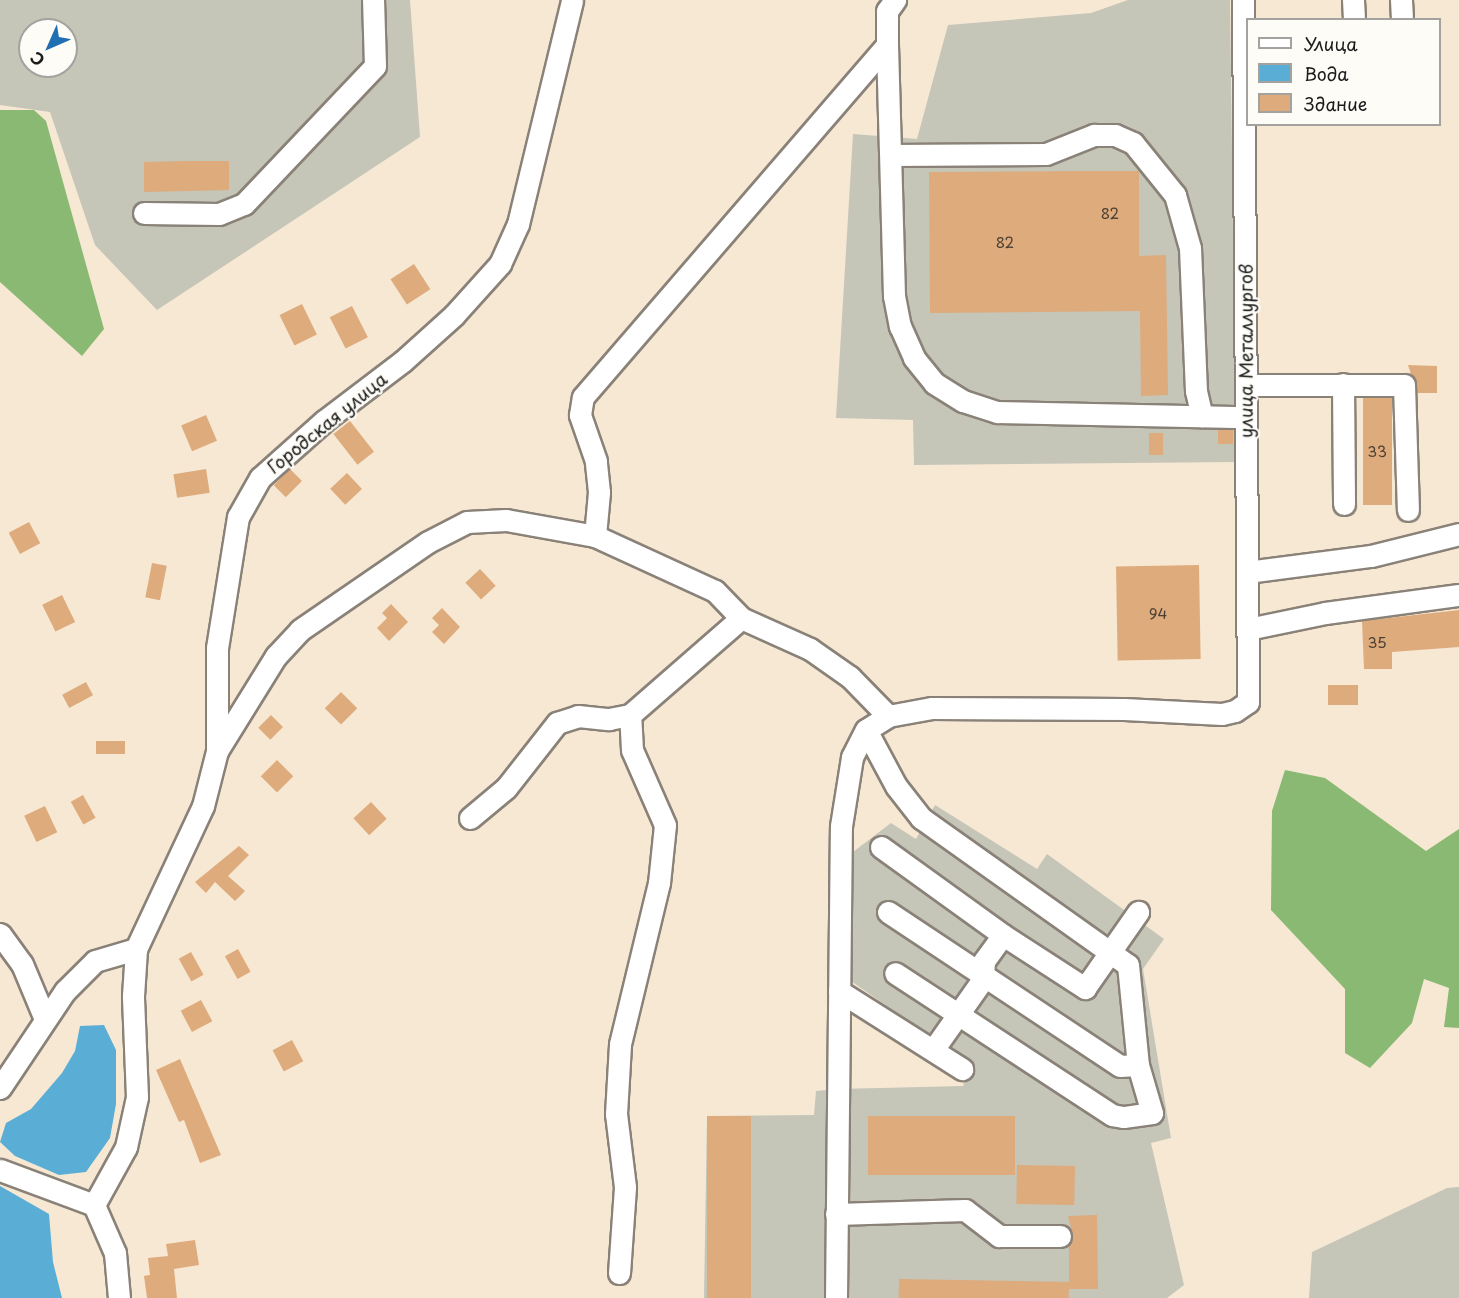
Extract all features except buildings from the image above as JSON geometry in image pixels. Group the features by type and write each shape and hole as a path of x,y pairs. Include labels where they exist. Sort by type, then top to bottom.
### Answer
{"street":[{"path":"144,213 219,214 244,204 375,66 374,0"},
{"name":"Городская улица","path":"136,948 203,806 216,751 217,648 238,517 260,478 324,421 403,361 454,315 500,264 518,224 572,0"},
{"path":"895,0 887,11 894,296 900,326 914,358 934,383 963,401 997,412 1246,417"},
{"name":"улица Металлургов","path":"888,716 932,708 1124,709 1222,714 1235,711 1248,702 1243,0"},
{"path":"1353,0 1354,18"},
{"path":"1401,0 1402,18"},
{"path":"595,536 599,492 596,461 580,415 583,397 887,45"},
{"path":"891,155 1046,154 1094,135 1115,135 1133,143 1175,195 1190,248 1196,391 1202,416"},
{"path":"1343,384 1344,504"},
{"path":"1246,385 1404,386 1408,510"},
{"path":"216,751 276,656 300,630 428,542 467,522 506,520 595,536 715,591 741,618 810,649 850,677 888,716 866,730 852,757 840,826 836,1298"},
{"path":"1247,572 1371,556 1459,534"},
{"path":"1248,629 1326,613 1459,595"},
{"path":"470,818 506,788 557,723 578,716 609,719 630,715 741,618"},
{"path":"619,1273 625,1187 616,1114 620,1044 659,883 665,825 632,750 630,715"},
{"path":"866,730 896,786 921,818 1128,965 1138,1065 1152,1113 1123,1117 1112,1115 957,1016 895,973"},
{"path":"881,847 1003,935 1086,988 1138,912"},
{"path":"888,912 983,979 1120,1066 1138,1065"},
{"path":"0,934 22,964 45,1019"},
{"path":"933,1050 983,979 984,961 1003,935"},
{"path":"0,1088 45,1019 94,961 136,948 133,996 137,1098 126,1147 94,1205"},
{"path":"839,991 962,1068"},
{"path":"0,1170 94,1205 115,1253 119,1298"},
{"path":"836,1214 965,1210 999,1236 1060,1236"}],"shaded area":[{"path":"0,0 410,0 420,137 157,310 95,245 50,112 0,105"},
{"path":"1128,0 1230,0 1236,462 914,465 913,420 836,418 853,134 917,139 948,25 1091,13"},
{"path":"935,805 1037,869 1047,854 1164,939 1143,969 1171,1138 1151,1143 1184,1285 1167,1298 704,1298 707,1116 814,1115 816,1091 963,1086 970,1064 848,979 849,855 891,823 916,839"},
{"path":"1459,1187 1459,1298 1309,1298 1312,1252 1447,1188"}],"green space":[{"path":"0,110 34,110 46,121 104,329 82,356 0,282"},
{"path":"1285,770 1325,778 1426,851 1459,829 1459,1028 1444,1027 1449,988 1424,979 1412,1023 1370,1068 1345,1053 1345,989 1271,910 1272,811"}],"water":[{"path":"104,1025 116,1050 116,1104 110,1138 86,1172 59,1175 15,1156 0,1142 6,1123 31,1109 62,1073 75,1051 80,1026"},
{"path":"0,1186 49,1214 53,1262 62,1298 0,1298"}]}
